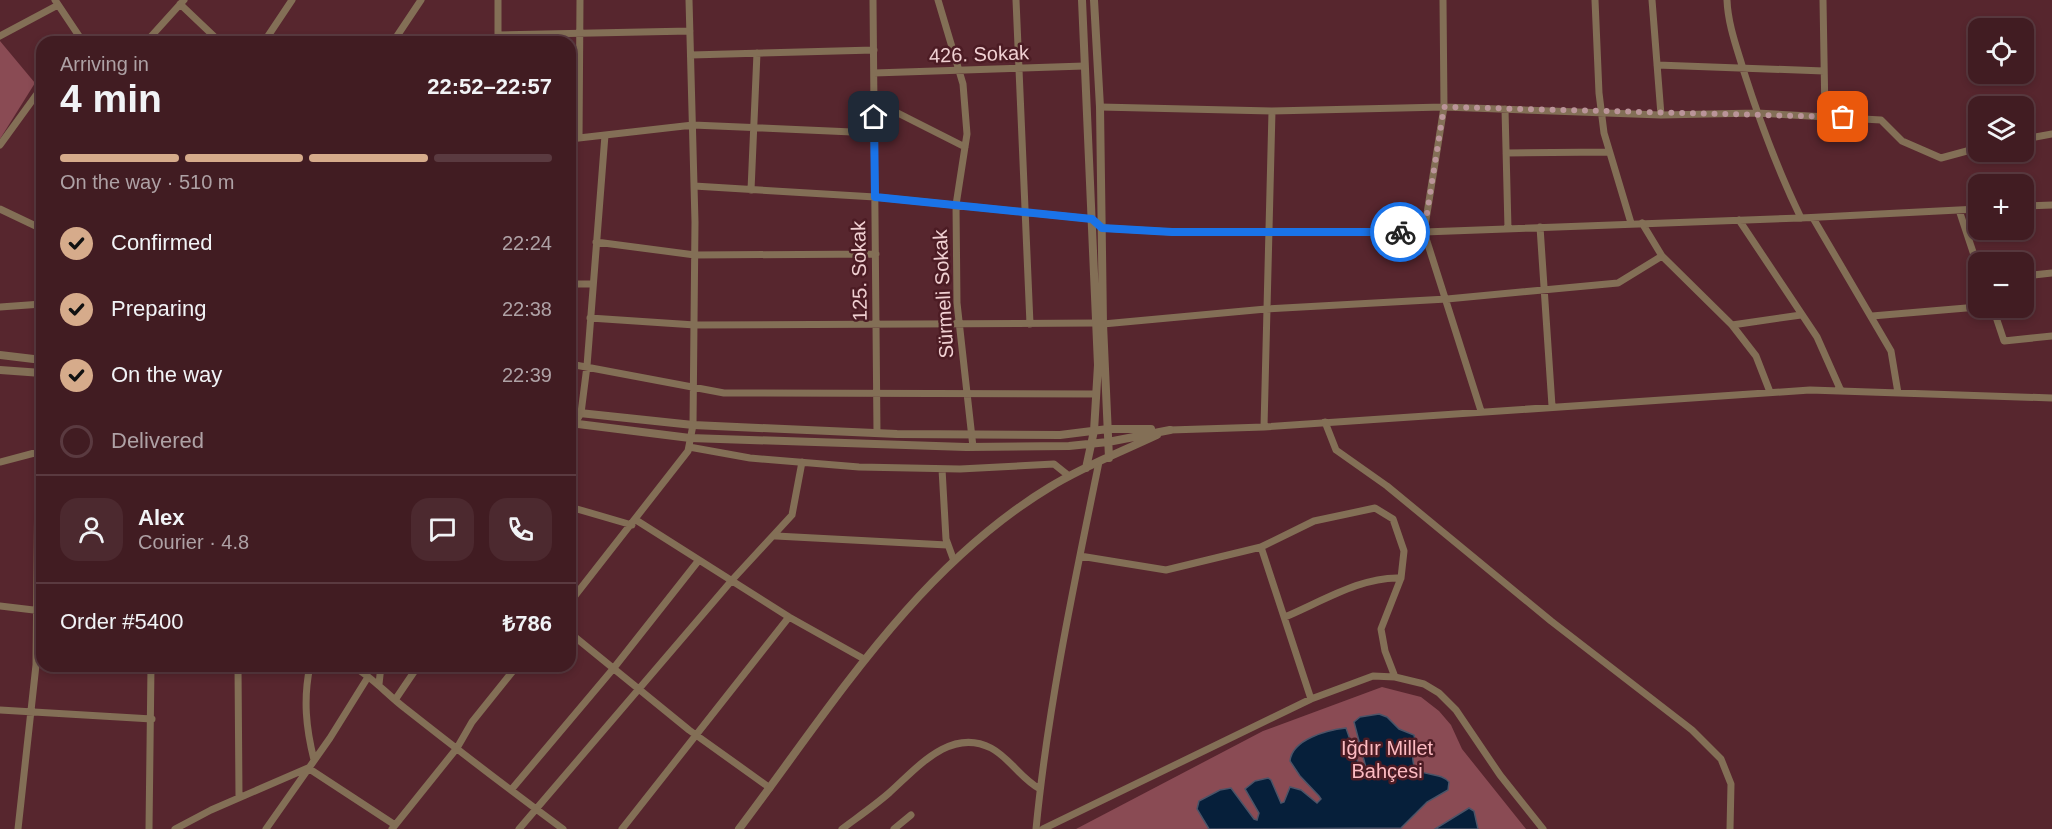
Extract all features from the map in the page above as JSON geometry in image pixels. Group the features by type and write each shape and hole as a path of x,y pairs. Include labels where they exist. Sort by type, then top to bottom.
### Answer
{"street":[{"path":"268,36 292,0"},
{"path":"397,36 421,0"},
{"path":"498,0 498,36"},
{"path":"579,138 580,0"},
{"path":"576,595 634,523 689,442 693,424 695,255 689,0"},
{"name":"125. Sokak","path":"873,0 877,433"},
{"name":"Sürmeli Sokak","path":"938,0 964,94 965,147 956,205 959,324 973,447"},
{"path":"1016,0 1027,212 1030,324"},
{"path":"1082,0 1092,219 1109,458"},
{"path":"1086,468 1094,431 1102,228 1100,107 1094,0"},
{"path":"1443,0 1444,107 1424,232 1481,411"},
{"path":"1595,0 1601,111 1609,152 1631,223"},
{"path":"1652,0 1661,115"},
{"path":"1727,0 1728,20 1757,113 1785,186 1801,219"},
{"path":"1823,0 1825,116"},
{"path":"0,36 57,2 79,36"},
{"path":"151,36 182,2 214,36"},
{"path":"530,36 690,31"},
{"path":"691,55 874,50"},
{"path":"751,190 757,53"},
{"path":"1657,65 1824,71"},
{"name":"426. Sokak","path":"874,73 1084,66"},
{"path":"0,145 36,95"},
{"path":"874,101 965,147"},
{"path":"1100,107 1272,111 1444,107 1661,115 1757,113 1825,116 1881,120 1902,141 1941,158 1968,151"},
{"path":"1505,109 1508,229"},
{"path":"1264,427 1272,111"},
{"path":"576,138 693,125 874,133"},
{"path":"2034,137 2052,134"},
{"path":"576,420 581,413 587,366 605,135"},
{"path":"1506,153 1609,152"},
{"path":"694,186 875,197 1027,212 1092,219 1102,228 1269,233 1424,232 1631,223 1801,219 1968,210"},
{"path":"2034,206 2052,205"},
{"path":"0,209 36,225"},
{"path":"1959,210 1973,252"},
{"path":"1813,218 1891,351 1896,367 1898,393"},
{"path":"1739,220 1817,337 1841,391"},
{"path":"1642,223 1662,256 1732,325 1756,356 1770,392"},
{"path":"1540,227 1552,406"},
{"path":"596,242 695,255 876,254"},
{"path":"590,318 695,325 1100,323 1266,309 1447,299 1618,283 1662,256"},
{"path":"2034,275 2052,273"},
{"path":"576,284 593,284"},
{"path":"0,307 36,304"},
{"path":"1872,316 1968,308"},
{"path":"1732,325 1801,315"},
{"path":"1996,318 2004,341 2052,336"},
{"path":"0,355 36,359"},
{"path":"576,365 724,393 1096,394"},
{"path":"0,369 36,373"},
{"path":"576,413 693,424 877,433 1060,435 1108,429 1264,427 1770,392 1841,391 2052,398"},
{"path":"1325,422 1336,450 1387,486 1551,621 1692,730 1720,759 1731,784 1731,829"},
{"path":"576,427 689,442 973,447 1091,444 1170,430"},
{"path":"739,829 864,659 934,580 954,561 994,527 1070,476 1170,430"},
{"path":"689,442 750,458 802,462 942,469 1054,464 1063,468 1070,476"},
{"path":"0,462 36,453"},
{"path":"519,829 733,579 776,536 792,514 802,462"},
{"path":"1036,829 1040,789 1080,556 1099,462"},
{"path":"942,469 947,545 954,561"},
{"path":"576,508 634,523 733,579 789,617 864,659"},
{"path":"1080,556 1166,570 1261,547 1314,520 1375,508 1393,519 1404,551 1401,578 1381,628 1384,651 1395,677"},
{"path":"776,536 947,545"},
{"path":"1261,547 1311,699"},
{"path":"511,790 613,669 699,560"},
{"path":"1285,617 1363,584 1388,578 1401,578"},
{"path":"0,606 36,610"},
{"path":"622,829 789,617"},
{"path":"576,638 696,735 770,788"},
{"path":"18,829 33,714 36,670"},
{"path":"149,829 151,672"},
{"path":"238,672 239,798"},
{"path":"309,672 306,687 306,729 314,760"},
{"path":"361,672 563,829"},
{"path":"379,684 380,672"},
{"path":"395,700 414,672"},
{"path":"308,768 393,827 457,748 472,722 510,672"},
{"path":"1043,829 1311,699 1373,676 1395,677 1424,684 1439,693 1456,710 1500,775 1543,829"},
{"path":"266,829 368,677"},
{"path":"0,710 33,714 152,720"},
{"path":"842,829 878,803 923,761 945,748 964,742 992,749 1020,776 1040,789"},
{"path":"175,829 308,768"},
{"path":"894,829 911,815"}],"green space":[{"path":"0,41 35,83 0,139"},
{"name":"Iğdır Millet Bahçesi","path":"1382,687 1421,697 1439,711 1451,725 1462,749 1526,829 1076,829 1263,731"}],"water":[{"path":"1379,714 1387,717 1399,729 1414,735 1413,762 1417,769 1449,782 1448,790 1427,802 1401,828 1209,829 1197,809 1199,801 1220,790 1231,788 1257,820 1259,813 1245,789 1255,781 1268,778 1281,803 1284,802 1290,787 1301,790 1317,803 1321,799 1290,761 1292,753 1304,741 1339,729 1346,728 1363,777 1369,779 1354,722 1360,717"},
{"path":"1469,808 1474,811 1478,829 1435,829"}],"way so far":[{"path":"1400,232 1424,232 1444,107 1661,115 1757,113 1843,117"}],"route":[{"path":"874,117 875,197 1092,219 1102,228 1172,232 1400,232"}]}
